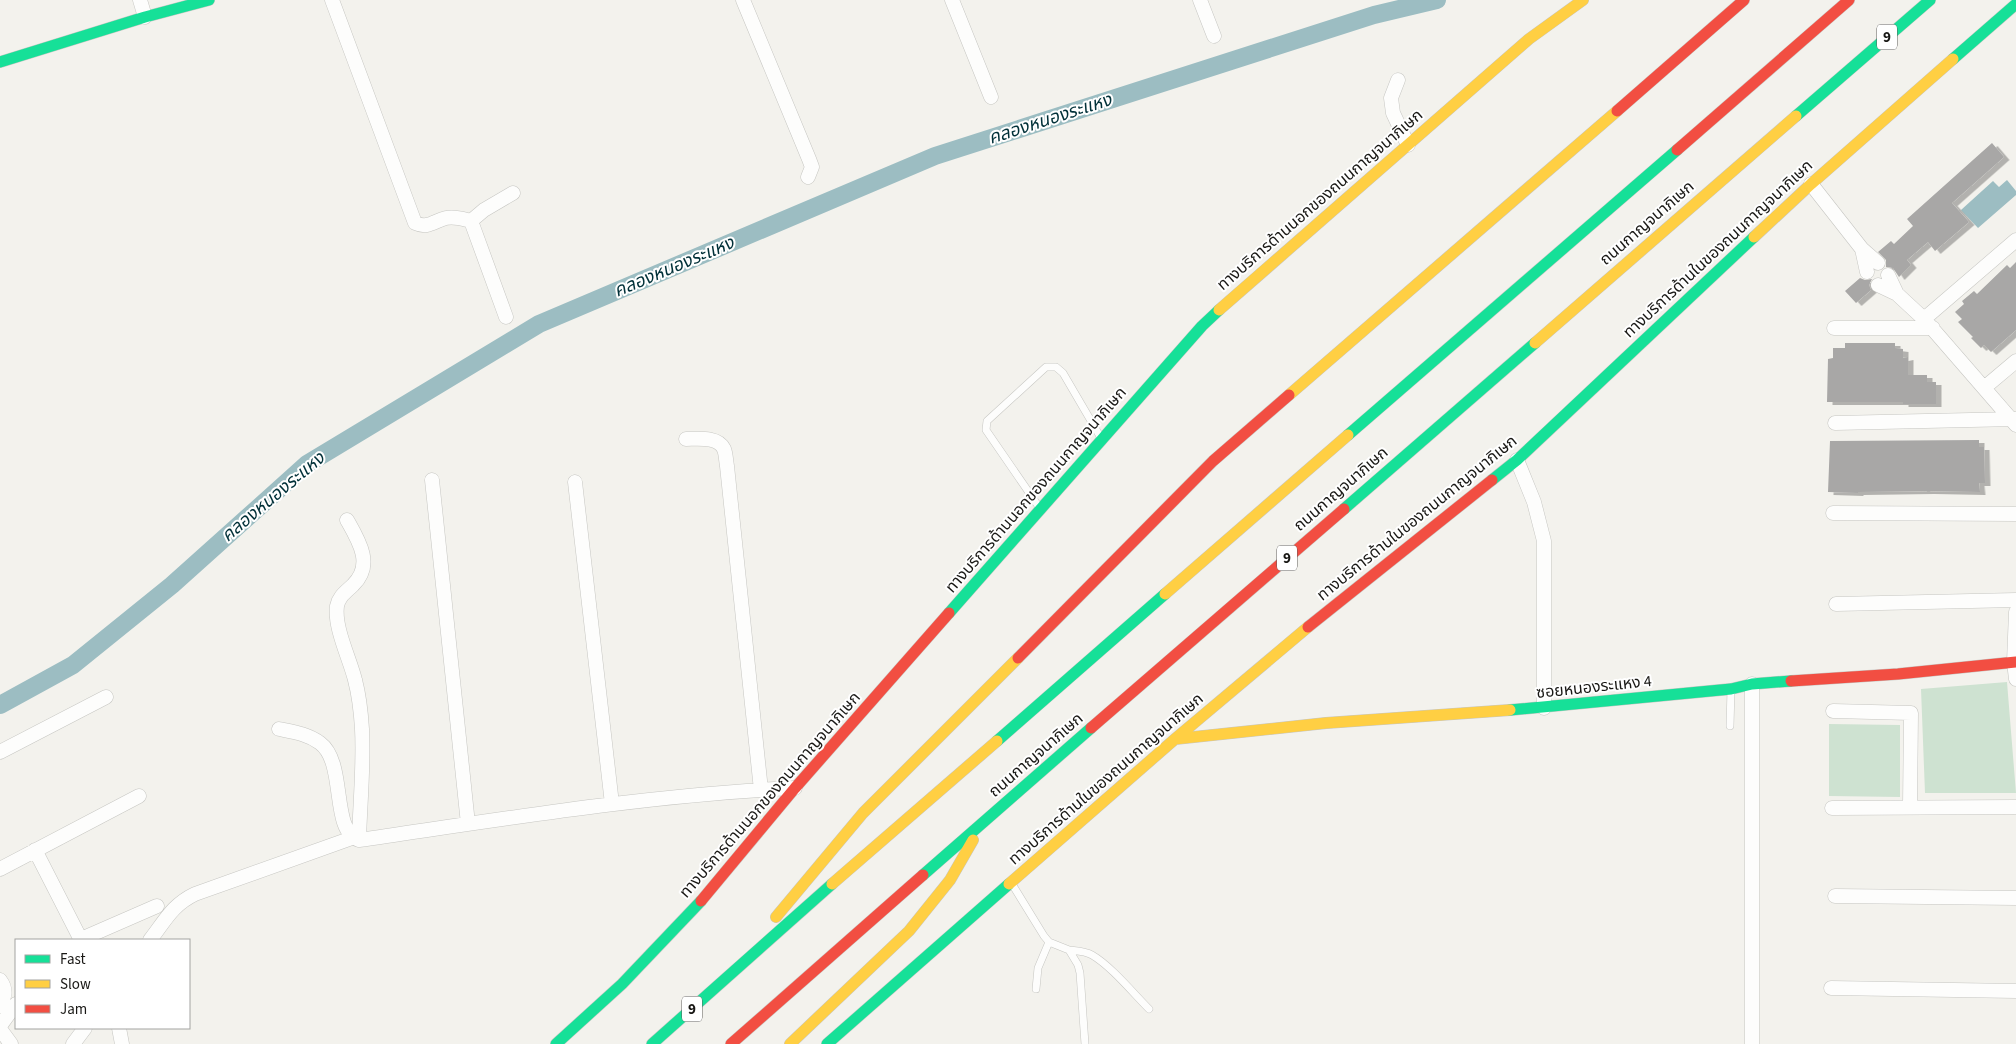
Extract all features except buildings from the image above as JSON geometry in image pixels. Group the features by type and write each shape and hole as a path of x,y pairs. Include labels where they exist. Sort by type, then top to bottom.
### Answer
{"main road":[{"path":"0,62 145,17 209,0"},
{"name":"ทางบริการด้านนอกของถนนกาญจนาภิเษก","path":"556,1044 622,984 702,901 795,788 1202,326 1235,295 1529,39 1583,0"},
{"path":"730,972 863,813 1213,461 1716,22 1744,0"},
{"name":"9","path":"652,1044 730,972 1849,0"},
{"name":"ถนนกาญจนาภิเษก","path":"731,1044 982,823 1930,0"},
{"name":"ทางบริการด้านในของถนนกาญจนาภิเษก","path":"827,1044 1175,739 1295,638 1516,460 1811,184 2016,4"},
{"name":"ซอยหนองระแหง 4","path":"1175,739 1326,723 1544,708 1731,689 1752,684 1898,674 2015,662"},
{"path":"790,1044 909,931 950,880 982,823"}],"street":[{"path":"140,0 145,17"},
{"path":"332,0 415,223 422,226 430,225 447,218 457,217 471,222"},
{"path":"743,0 810,159 812,167 808,177"},
{"path":"952,0 991,97"},
{"path":"1200,0 1214,36"},
{"path":"1398,80 1391,98 1393,113 1408,145"},
{"path":"1811,184 1862,249 1878,263"},
{"path":"471,222 484,210 513,193"},
{"path":"471,222 506,317"},
{"path":"1834,328 1928,324 2016,240"},
{"path":"1862,249 1867,272"},
{"path":"1883,280 1928,324 2015,421"},
{"path":"1984,388 2016,361"},
{"path":"1835,423 2015,421"},
{"path":"686,439 706,439 717,442 724,449 761,790"},
{"path":"1516,460 1534,502 1544,541 1544,708"},
{"path":"432,480 468,824"},
{"path":"575,482 612,804"},
{"path":"1833,513 2016,514"},
{"path":"347,520 361,545 364,556 363,569 359,579 341,596 337,606 337,618 355,681 362,729 355,839"},
{"path":"1836,604 2016,600"},
{"path":"2016,612 2016,679"},
{"path":"1752,684 1752,1044"},
{"path":"0,752 106,698"},
{"path":"1833,711 1911,713 1910,808"},
{"path":"279,729 305,734 321,744 330,756 336,775 344,822 348,833 355,839"},
{"path":"151,939 182,900 355,839 576,808 795,788"},
{"path":"0,869 139,796"},
{"path":"1832,808 2016,807"},
{"path":"35,850 80,939"},
{"path":"1835,896 2016,898"},
{"path":"82,939 157,906"},
{"path":"0,980 4,985 5,997 0,1006"},
{"path":"1831,988 2016,991"},
{"path":"11,1044 0,1027 15,1005"},
{"path":"73,1044 83,1029"},
{"path":"119,1029 122,1044"}],"lane":[{"path":"1041,510 986,430 988,421 1046,367 1056,367 1063,373 1102,440"},
{"path":"1730,726 1731,689"},
{"path":"1012,883 1049,942 1070,950 1092,954 1150,1009"},
{"path":"1036,989 1038,968 1049,942"},
{"path":"1070,950 1078,965 1080,974 1085,1044"}],"green space":[{"path":"2007,682 2016,793 1925,793 1921,689"},
{"path":"1829,724 1900,725 1900,797 1829,796"}],"water":[{"path":"2007,180 2016,191 2016,195 1978,228 1961,210 1993,181 1999,187"}],"waterway":[{"name":"คลองหนองระแหง","path":"0,705 73,665 172,585 307,464 539,324 935,156 1374,15 1437,0"}],"traffic: fast":[{"path":"0,62 145,17 209,0"},
{"path":"1796,116 1930,0"},
{"path":"1953,59 2016,4"},
{"path":"1348,435 1677,150"},
{"path":"1492,480 1517,460 1754,237"},
{"path":"949,613 1202,326 1219,310"},
{"path":"1344,509 1535,343"},
{"path":"997,741 1165,594"},
{"path":"1510,710 1731,689 1752,684 1791,681"},
{"path":"923,875 1091,728"},
{"path":"652,1044 832,884"},
{"path":"827,1044 1009,884"},
{"path":"556,1044 622,984 701,901"}],"traffic: slow":[{"path":"1219,310 1529,39 1583,0"},
{"path":"1754,237 1811,184 1953,59"},
{"path":"1289,395 1617,111"},
{"path":"1535,343 1796,116"},
{"path":"1165,594 1348,435"},
{"path":"1009,884 1175,739 1308,627"},
{"path":"776,917 863,813 1018,658"},
{"path":"1175,739 1326,723 1510,710"},
{"path":"832,884 997,741"},
{"path":"790,1044 909,931 950,880 973,840"}],"traffic: jam":[{"path":"1617,111 1744,0"},
{"path":"1677,150 1849,0"},
{"path":"1018,658 1213,461 1289,395"},
{"path":"1308,627 1492,480"},
{"path":"1091,728 1344,509"},
{"path":"701,901 795,788 949,613"},
{"path":"1791,681 1898,674 2016,662"},
{"path":"731,1044 923,875"}]}
